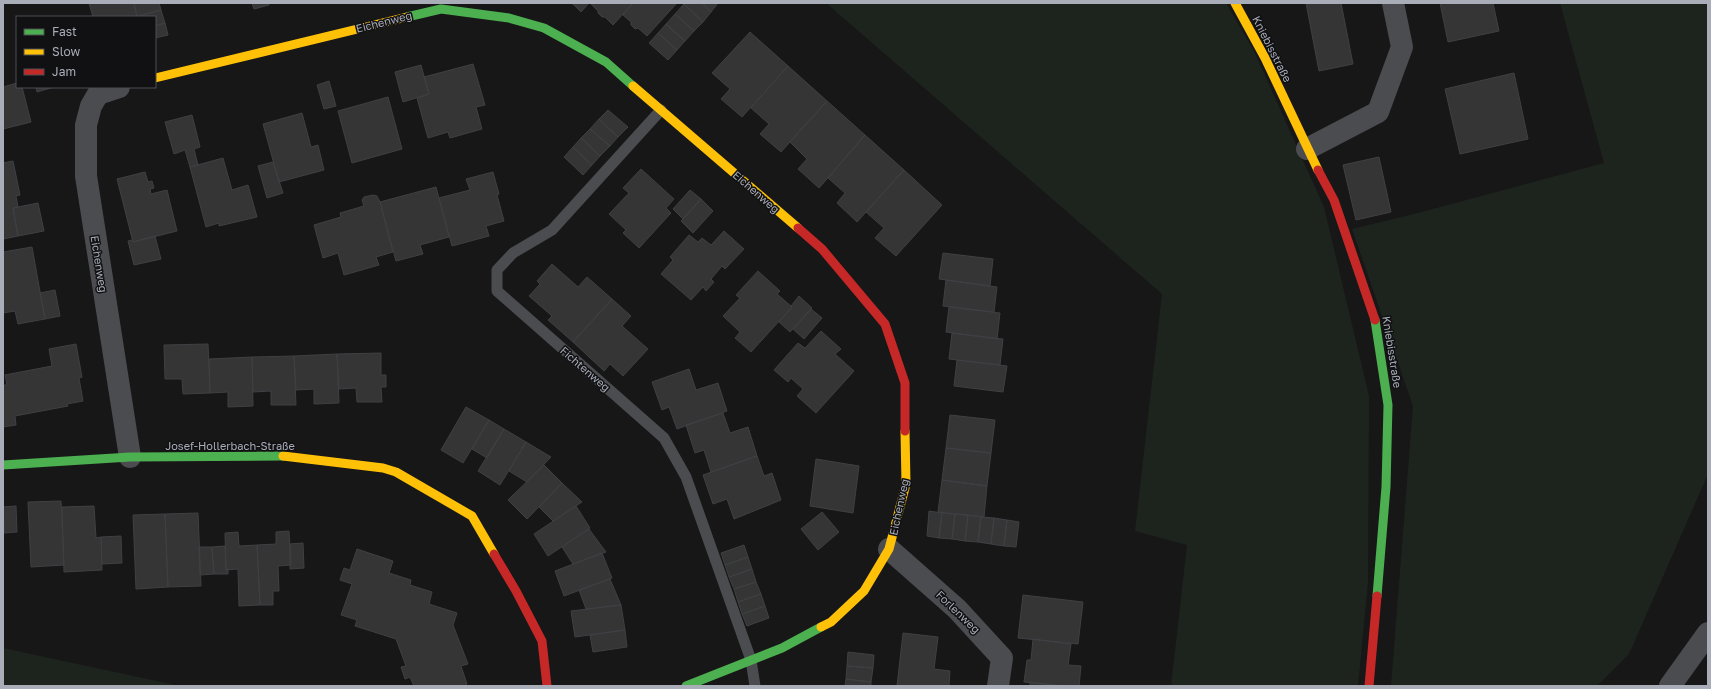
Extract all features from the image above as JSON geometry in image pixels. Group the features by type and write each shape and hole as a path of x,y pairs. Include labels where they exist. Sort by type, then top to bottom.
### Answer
{"street":[{"name":"Kniebisstraße","path":"1234,3 1265,58 1307,149 1334,200 1376,322 1388,405 1386,487 1369,686"},
{"path":"1307,149 1378,112 1402,46 1393,3"},
{"name":"Eichenweg","path":"156,78 441,9 509,18 544,28 606,62 822,249 885,324 905,383 906,484 889,549 864,591 831,622 782,648 686,686"},
{"name":"Eichenweg","path":"115,88 98,94 91,106 86,125 86,176 130,457"},
{"name":"Josef-Hollerbach-Straße","path":"3,465 130,457 286,456 383,468 396,472 472,516 516,591 542,641 547,686"},
{"name":"Forlenweg","path":"889,549 957,609 1002,658 998,686"},
{"path":"1670,686 1708,633"}],"lane":[{"name":"Fichtenweg","path":"661,110 552,230 513,253 497,270 497,291 664,438 686,477 751,660 755,686"}],"shaded area":[{"path":"826,3 1226,3 1254,51 1324,207 1369,396 1368,582 1358,686 1171,686 1187,545 1135,531 1162,294"},
{"path":"1560,3 1708,3 1708,474 1629,654 1597,686 1391,686 1413,406 1352,229 1418,213 1604,163"},
{"path":"3,648 180,686 3,686"}],"building":[{"path":"89,3 134,3 137,16 93,16"},
{"path":"159,3 161,10 137,16 134,4"},
{"path":"252,3 268,3 269,5 254,9"},
{"path":"569,3 589,3 581,12 573,4"},
{"path":"590,3 633,3 613,25 605,17 602,17"},
{"path":"633,3 677,3 647,36 638,28 635,29 631,25 631,22 623,15"},
{"path":"702,3 711,12 703,22 684,4"},
{"path":"702,3 718,3 711,12"},
{"path":"1306,3 1341,3 1353,64 1319,71"},
{"path":"1440,3 1493,3 1499,31 1448,42"},
{"path":"684,4 703,22 694,31 675,14"},
{"path":"161,10 165,23 156,26 156,16 140,16"},
{"path":"675,14 694,31 685,41 666,24"},
{"path":"165,23 168,35 156,38 156,26"},
{"path":"666,24 685,41 677,50 658,33"},
{"path":"750,32 788,66 742,117 721,99 730,89 712,73"},
{"path":"658,33 677,50 668,60 649,43"},
{"path":"473,64 485,105 476,107 482,129 450,138 448,132 428,138 417,98 429,94 424,77"},
{"path":"421,65 429,94 403,102 395,72"},
{"path":"788,66 827,101 781,152 760,134 769,124 751,108"},
{"path":"1514,73 1528,139 1460,154 1445,89"},
{"path":"329,81 336,106 324,109 317,85"},
{"path":"16,83 16,88 22,88 31,122 3,129 3,87"},
{"path":"36,88 51,88 37,92"},
{"path":"388,97 402,149 352,163 338,111"},
{"path":"827,101 865,135 819,188 798,169 807,159 790,142"},
{"path":"608,110 628,127 618,137 599,119"},
{"path":"302,113 311,147 318,145 324,170 279,182 263,124"},
{"path":"192,115 200,147 194,149 198,165 190,167 185,150 174,154 165,122"},
{"path":"599,119 618,137 610,146 590,129"},
{"path":"590,129 610,146 600,156 581,138"},
{"path":"865,135 904,170 857,222 837,203 845,193 828,178"},
{"path":"581,138 600,156 592,165 573,147"},
{"path":"573,147 592,165 583,175 564,157"},
{"path":"1379,157 1391,212 1356,220 1343,165"},
{"path":"223,158 232,190 248,185 257,217 219,226 219,223 206,227 190,167"},
{"path":"13,161 20,195 16,196 18,207 13,208 18,236 3,239 3,163"},
{"path":"273,162 283,193 267,198 258,166"},
{"path":"641,169 674,199 666,208 671,213 639,248 623,233 626,230 609,214 629,193 623,188"},
{"path":"904,170 942,205 896,256 875,238 884,228 866,212"},
{"path":"145,172 148,182 152,181 154,188 150,189 151,194 167,190 177,231 133,242 117,179"},
{"path":"493,172 504,221 486,226 489,236 452,246 439,198 470,190 466,179"},
{"path":"436,187 449,237 420,245 423,254 396,261 380,202"},
{"path":"690,190 701,199 683,219 673,209"},
{"path":"373,195 377,196 380,202 393,252 376,257 379,265 344,275 338,253 323,258 314,225 341,217 340,213 364,206 362,200 364,197"},
{"path":"701,199 713,211 693,233 681,221"},
{"path":"38,203 44,231 18,236 13,208"},
{"path":"724,231 744,249 725,269 722,266 711,279 714,282 706,291 703,287 691,300 661,274 673,260 670,257 689,235 698,242 702,238 711,245"},
{"path":"155,236 161,259 134,265 128,241 132,240 133,242"},
{"path":"32,247 45,319 18,324 15,311 3,313 3,252"},
{"path":"943,253 993,259 990,286 939,279"},
{"path":"552,264 578,287 587,277 612,299 573,342 548,320 552,316 529,296 540,284 537,281"},
{"path":"758,271 780,291 777,294 792,307 751,352 735,338 740,332 723,316 740,298 736,295"},
{"path":"946,280 997,287 994,312 943,306"},
{"path":"55,290 60,316 45,319 40,293"},
{"path":"799,296 812,308 790,332 779,322"},
{"path":"612,299 631,316 622,326 648,349 623,376 610,364 604,371 573,342"},
{"path":"949,307 1000,313 997,339 946,332"},
{"path":"811,309 822,318 804,339 793,329"},
{"path":"821,331 841,349 835,354 854,371 816,413 797,396 803,389 791,378 788,382 774,370 798,343 805,348"},
{"path":"952,333 1003,339 1000,365 949,359"},
{"path":"76,344 82,377 79,378 83,401 67,404 68,406 15,416 16,425 3,427 3,385 7,385 5,375 52,366 49,349"},
{"path":"208,344 210,393 183,394 182,379 165,379 164,345"},
{"path":"381,353 381,375 386,375 386,387 381,387 382,402 357,402 356,388 339,389 337,354"},
{"path":"337,354 339,403 314,404 314,389 296,390 294,356"},
{"path":"294,356 296,405 271,405 271,391 253,392 252,357"},
{"path":"252,357 253,406 228,407 228,392 210,393 209,359"},
{"path":"957,360 1007,366 1003,392 954,386"},
{"path":"689,369 696,390 718,383 727,411 677,429 669,407 662,410 652,382"},
{"path":"466,407 489,420 463,463 441,450"},
{"path":"723,413 730,433 748,427 757,456 711,472 704,450 695,453 686,425"},
{"path":"950,415 995,420 991,453 946,448"},
{"path":"489,420 504,429 487,458 472,449"},
{"path":"504,429 526,442 500,485 478,471"},
{"path":"526,442 551,457 527,482 509,471"},
{"path":"946,448 991,453 987,486 942,480"},
{"path":"757,456 764,476 772,473 781,500 734,519 727,499 713,504 703,475"},
{"path":"816,459 859,466 853,513 810,506"},
{"path":"544,465 562,483 527,519 508,500"},
{"path":"942,480 987,486 984,517 938,512"},
{"path":"562,483 582,502 553,521 539,507"},
{"path":"61,501 64,565 31,567 28,502"},
{"path":"16,506 17,532 4,533 3,507"},
{"path":"94,506 96,538 101,537 102,570 64,572 62,507"},
{"path":"576,506 590,528 548,556 534,534"},
{"path":"929,511 942,513 939,538 927,536"},
{"path":"822,512 839,532 818,550 801,529"},
{"path":"198,513 201,586 168,587 165,514"},
{"path":"942,513 955,514 952,539 939,538"},
{"path":"165,514 168,587 136,589 133,515"},
{"path":"955,514 968,515 965,541 952,539"},
{"path":"968,515 981,517 978,542 965,541"},
{"path":"981,517 994,518 991,544 978,542"},
{"path":"994,518 1007,520 1004,546 991,544"},
{"path":"1007,520 1019,522 1016,547 1004,546"},
{"path":"589,529 606,552 573,564 562,547"},
{"path":"289,531 291,565 278,566 279,591 273,591 273,605 260,605 257,545 276,544 276,532"},
{"path":"238,532 239,546 257,545 260,605 239,606 238,569 226,570 225,533"},
{"path":"121,536 122,563 102,564 101,537"},
{"path":"303,543 304,568 290,569 290,544"},
{"path":"744,545 748,557 725,565 721,553"},
{"path":"225,546 226,570 228,569 228,574 214,574 212,547"},
{"path":"199,547 212,547 214,574 200,575"},
{"path":"357,549 393,561 389,573 411,580 410,585 432,592 429,604 457,613 453,625 468,664 461,666 467,684 463,686 414,686 410,677 405,679 401,667 406,666 396,639 355,626 357,620 341,615 352,584 340,580 344,568 350,570"},
{"path":"602,553 612,578 564,596 555,571"},
{"path":"748,557 752,569 729,577 725,565"},
{"path":"752,569 756,582 734,589 729,577"},
{"path":"610,579 621,605 586,609 579,590"},
{"path":"756,582 761,594 738,602 734,589"},
{"path":"761,594 765,606 742,614 738,602"},
{"path":"1023,595 1083,602 1078,644 1018,638"},
{"path":"621,605 625,630 575,637 571,611"},
{"path":"765,606 769,618 747,626 742,614"},
{"path":"625,630 627,647 593,652 590,635"},
{"path":"903,633 938,637 934,669 950,671 949,686 897,686"},
{"path":"1033,639 1071,644 1068,665 1081,666 1079,686 1024,682 1027,660 1031,660"},
{"path":"848,652 874,655 873,668 847,666"},
{"path":"847,666 873,668 871,682 846,679"},
{"path":"846,679 871,682 871,686 845,686"},
{"path":"1030,682 1063,686 1030,686"}],"traffic: fast":[{"path":"407,17 441,9 509,18 544,28 606,62 633,86"},
{"path":"1375,320 1388,405 1386,487 1377,596"},
{"path":"3,465 130,457 283,456"},
{"path":"686,686 782,648 821,627"}],"traffic: slow":[{"path":"1235,3 1265,58 1318,170"},
{"path":"156,78 407,17"},
{"path":"633,86 798,228"},
{"path":"821,627 831,622 864,591 889,549 906,484 905,431"},
{"path":"283,456 383,468 396,472 472,516 494,554"}],"traffic: jam":[{"path":"1318,170 1334,200 1375,320"},
{"path":"798,228 822,249 885,324 905,383 905,431"},
{"path":"494,554 516,591 542,641 547,686"},
{"path":"1369,686 1377,596"}]}
